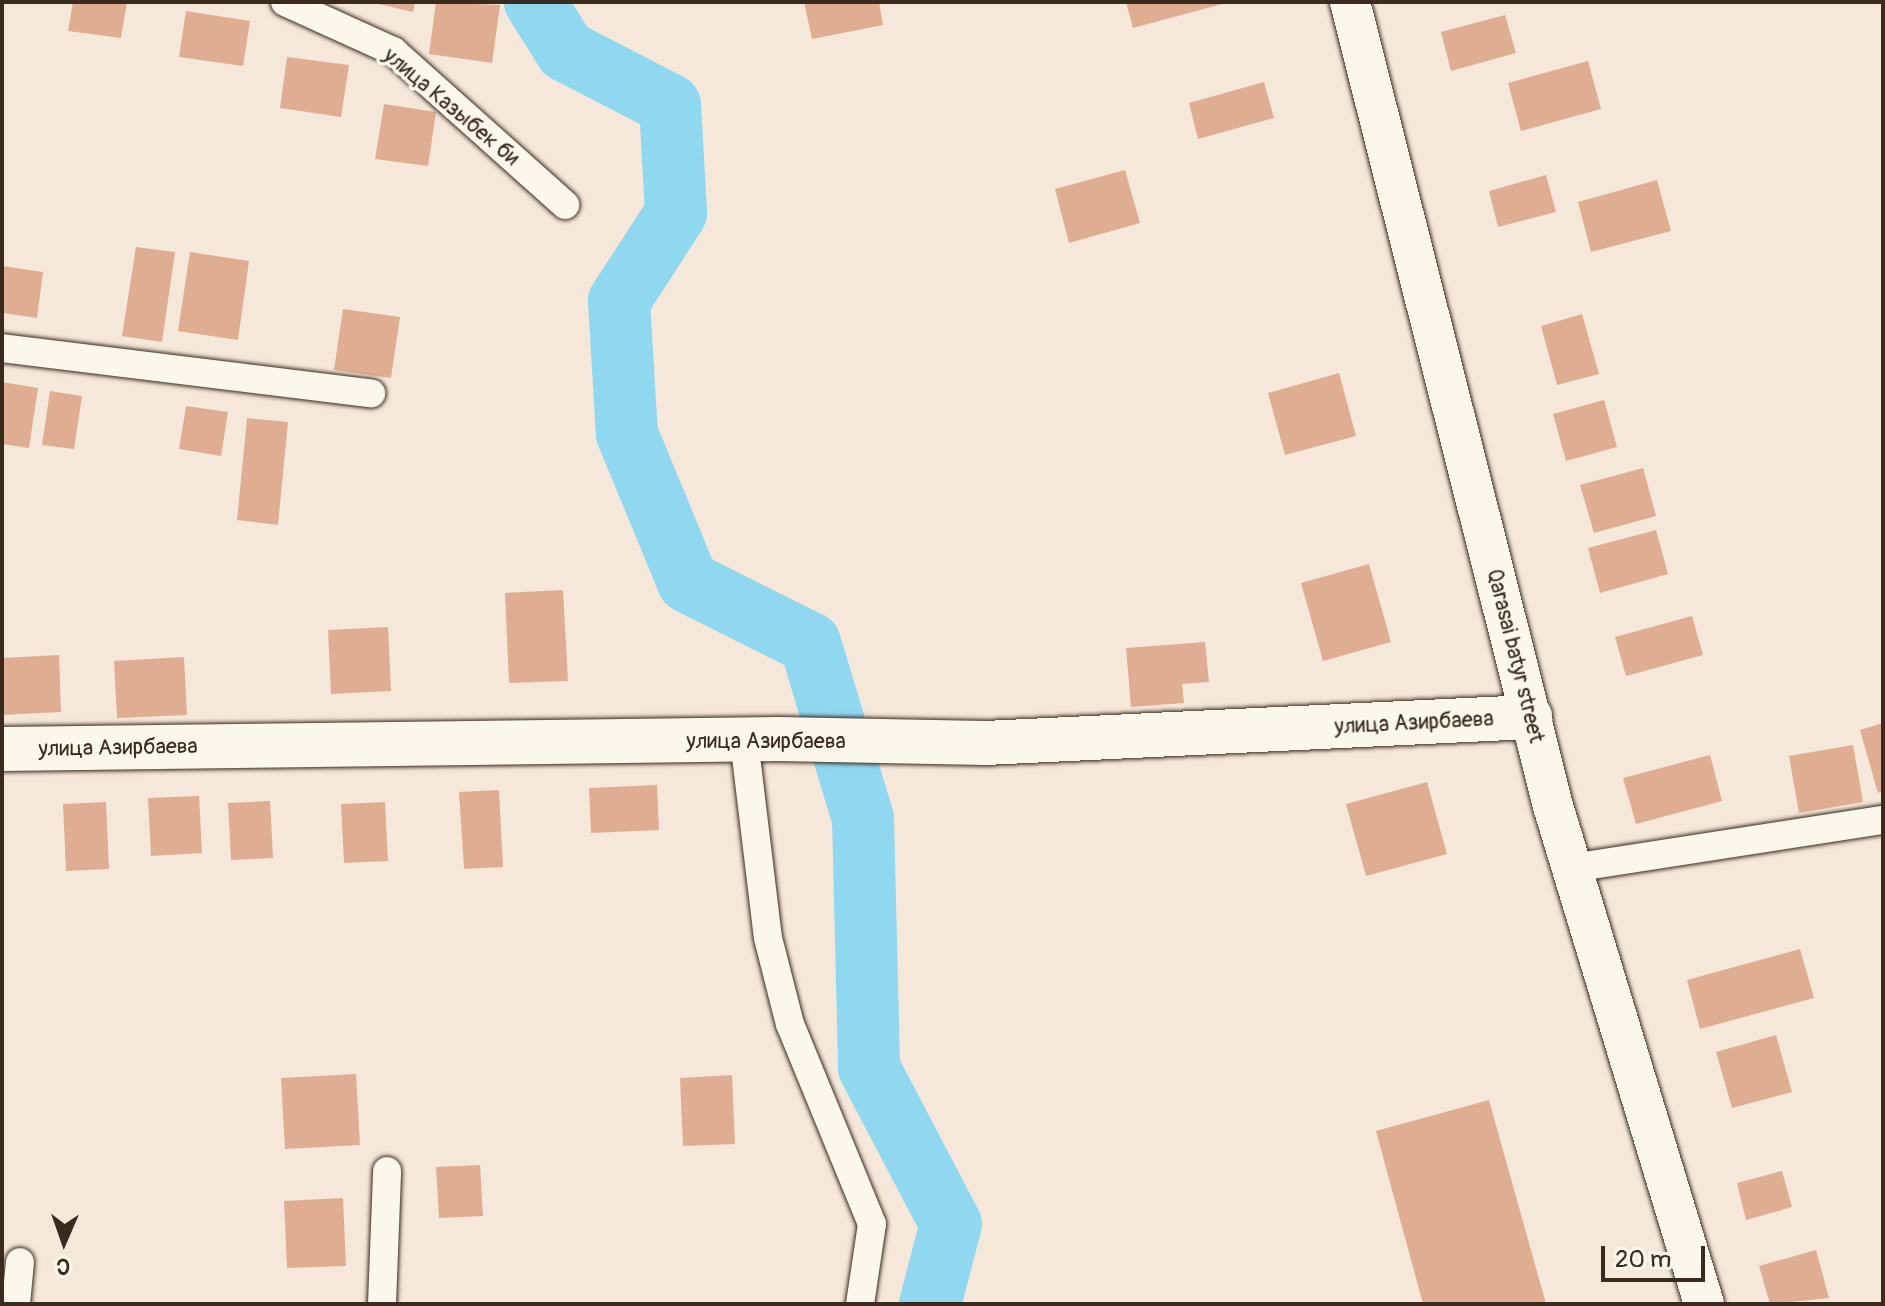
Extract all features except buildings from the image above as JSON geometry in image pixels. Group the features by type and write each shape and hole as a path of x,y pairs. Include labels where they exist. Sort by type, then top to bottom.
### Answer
{"main road":[{"name":"Qarasai batyr street","path":"1350,2 1530,717 1572,868 1704,1304"},
{"name":"улица Азирбаева","path":"2,749 761,740 985,743 1530,717"}],"street":[{"name":"улица Казыбек би","path":"285,2 393,51 565,205"},
{"path":"2,348 371,393"},
{"path":"761,740 768,938 787,1010 872,1224 860,1304"},
{"path":"1572,868 1883,820"},
{"path":"382,1304 387,1171"},
{"path":"16,1304 20,1262"}],"waterway":[{"path":"535,2 566,51 670,105 676,213 619,301 627,434 688,582 810,643 863,818 869,1068 951,1224 930,1304"}]}
